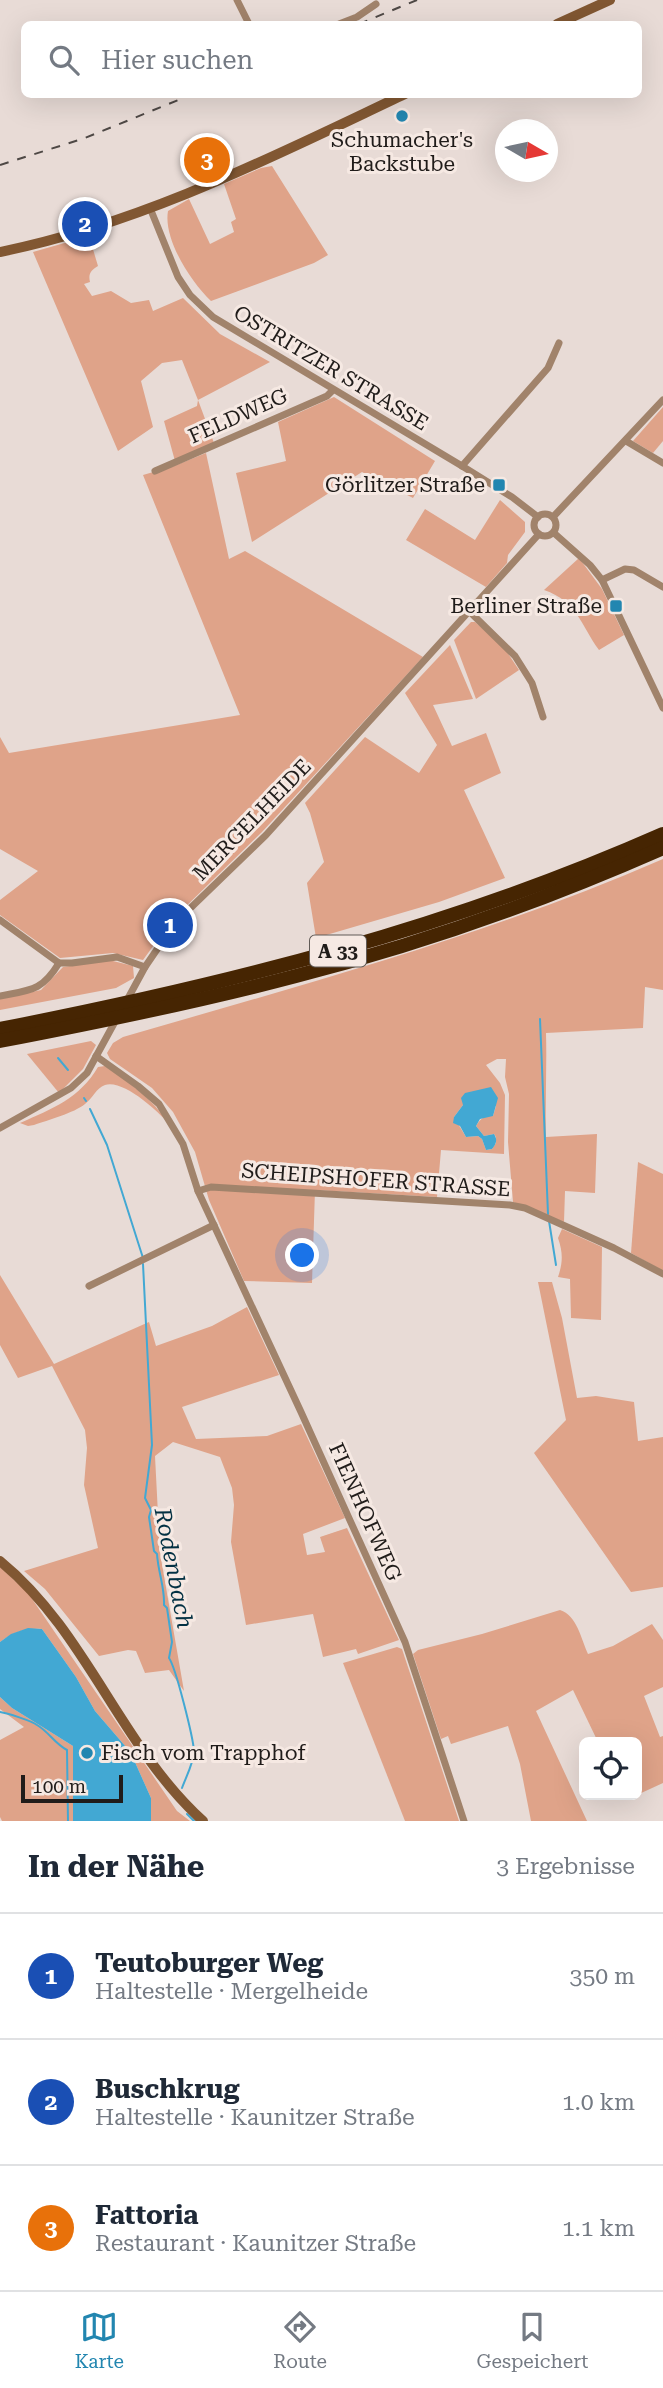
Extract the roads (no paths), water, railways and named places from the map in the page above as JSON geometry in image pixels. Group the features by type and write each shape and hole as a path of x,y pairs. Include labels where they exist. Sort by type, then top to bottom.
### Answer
{"highway":[{"name":"A 33","path":"0,1029 188,990 399,934 505,899 663,834"},
{"name":"A 33","path":"0,1041 199,1000 298,976 508,911 663,848"}],"street":[{"path":"237,0 247,21"},
{"path":"347,21 357,17 375,2 386,0"},
{"path":"564,21 610,0"},
{"path":"0,252 108,223 150,208 396,98"},
{"name":"OSTRITZER STRASSE","path":"150,208 178,277 198,302 228,328 462,466 512,497 538,517"},
{"path":"462,466 548,368 559,343"},
{"name":"FELDWEG","path":"155,471 327,396 333,390"},
{"path":"553,517 663,400"},
{"path":"626,441 663,463"},
{"path":"547,514 553,517 556,527 554,533 548,536 539,534 534,526 538,517 547,514"},
{"path":"554,533 590,565 602,580 663,708"},
{"name":"MERGELHEIDE","path":"0,1128 71,1088 87,1073 145,967 175,923 266,835 539,534"},
{"path":"602,580 625,569 634,570 663,587"},
{"path":"469,611 511,651 532,683 543,717"},
{"path":"0,920 59,962 72,963 117,957 145,967"},
{"path":"0,996 37,989 49,979 59,962"},
{"name":"FIENHOFWEG","path":"96,1056 159,1104 183,1144 198,1191 405,1642 464,1821"},
{"name":"SCHEIPSHOFER STRASSE","path":"198,1191 211,1187 510,1205 525,1208 592,1238 663,1274"},
{"path":"89,1286 214,1225"},
{"path":"0,1561 30,1588 54,1616 78,1649 145,1756 166,1783 203,1821"}],"water":[{"path":"491,1087 498,1098 493,1116 480,1119 476,1126 484,1136 495,1136 496,1142 492,1149 486,1150 482,1139 478,1136 466,1137 460,1126 453,1123 463,1105 461,1098 465,1093"},
{"path":"28,1628 42,1629 76,1677 95,1711 126,1747 151,1798 151,1821 73,1821 73,1746 12,1708 0,1697 0,1642 11,1634"}],"waterway":[{"path":"540,1019 548,1214"},
{"name":"Rodenbach","path":"58,1058 68,1070"},
{"name":"Rodenbach","path":"90,1109 107,1145 143,1258"},
{"path":"549,1221 556,1265"},
{"name":"Rodenbach","path":"143,1264 152,1445 145,1498 151,1510 149,1517 154,1551 157,1554 164,1605 167,1608 172,1642 169,1658 184,1703 194,1751 182,1788"},
{"path":"0,1712 34,1723 67,1750 68,1821"},
{"name":"Rodenbach","path":"187,1814 194,1821"}],"railway":[{"path":"366,21 417,0"},
{"path":"0,165 85,138 183,98"}],"place":[{"name":"Schumacher's Backstube","path":"402,116"},
{"name":"Fattoria","path":"207,160"},
{"name":"Buschkrug","path":"85,224"},
{"name":"Görlitzer Straße","path":"499,485"},
{"name":"Berliner Straße","path":"616,606"},
{"name":"Teutoburger Weg","path":"170,925"},
{"name":"Fisch vom Trapphof","path":"87,1753"}]}
